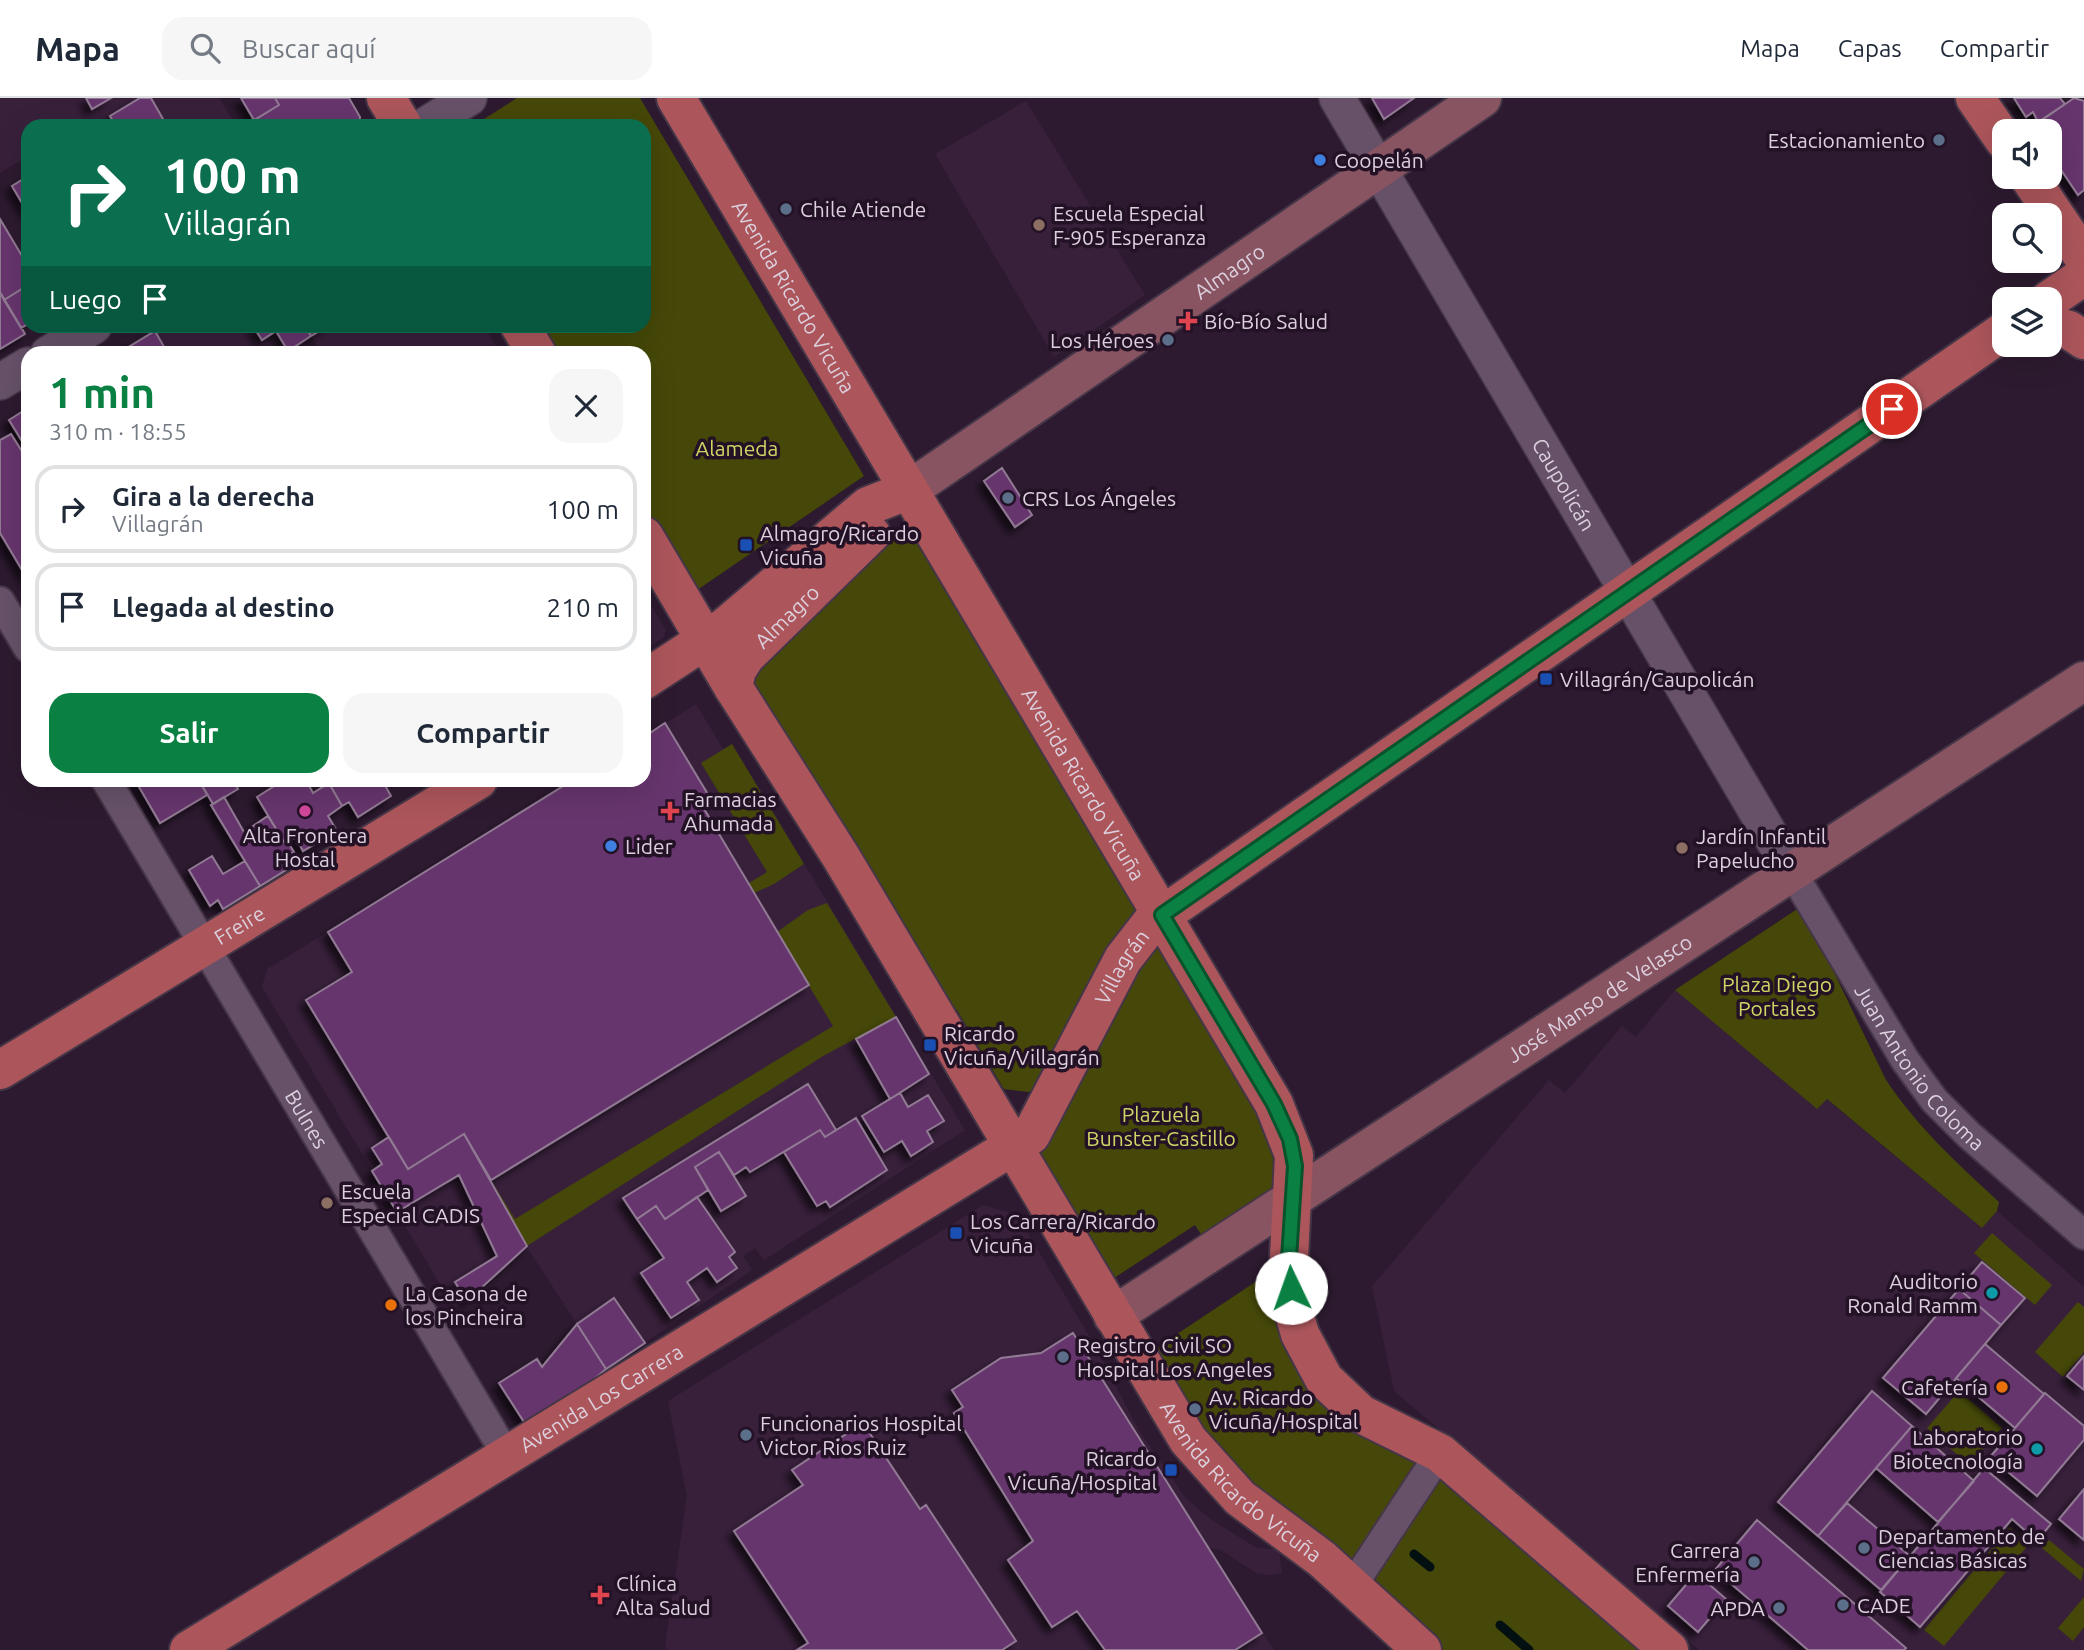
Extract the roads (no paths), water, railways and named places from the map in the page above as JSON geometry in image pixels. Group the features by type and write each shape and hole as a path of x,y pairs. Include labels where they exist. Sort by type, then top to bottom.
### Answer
{"main road":[{"path":"386,98 399,119"},
{"name":"Avenida Ricardo Vicuña","path":"676,98 1285,1126 1294,1155 1289,1275 1294,1313 1311,1356 1324,1379 1361,1414 1440,1453 1669,1650"},
{"name":"Almagro","path":"707,642 868,506 909,490 1482,98"},
{"path":"1975,98 1992,123"},
{"path":"2037,189 2084,258"},
{"path":"2062,291 2084,275"},
{"path":"2062,328 2084,340"},
{"name":"Villagrán","path":"1014,1147 1031,1135 1130,946 1162,915 1992,340"},
{"name":"Almagro","path":"733,687 737,670 746,656 882,524 909,490"},
{"name":"Avenida Ricardo Vicuña","path":"651,548 733,687 841,857 1177,1422 1204,1460 1257,1513 1322,1559 1350,1588 1422,1650"},
{"path":"651,676 707,642"},
{"name":"José Manso de Velasco","path":"1113,1316 2084,681"},
{"name":"Freire","path":"0,1070 466,787"},
{"path":"955,1049 978,1076 990,1085 1018,1096 1040,1091 1062,1075"},
{"name":"Avenida Los Carrera","path":"189,1650 1014,1147"}],"street":[{"path":"435,119 469,98"},
{"name":"Caupolicán","path":"1336,98 1625,594 1792,872"},
{"path":"61,346 82,333"},
{"path":"0,382 21,369"},
{"path":"0,601 21,636"},
{"name":"Bulnes","path":"110,787 507,1456"},
{"name":"Juan Antonio Coloma","path":"1792,872 1905,1059 1934,1100 1969,1135 2084,1235"},
{"path":"1350,1588 1440,1453"}],"waterway":[{"path":"1414,1554 1430,1567"},
{"path":"1500,1625 1529,1650"}],"place":[{"name":"Estacionamiento","path":"1939,140"},
{"name":"Coopelán","path":"1320,160"},
{"name":"Chile Atiende","path":"786,209"},
{"name":"Escuela Especial F-905 Esperanza","path":"1039,225"},
{"name":"Bío-Bío Salud","path":"1188,321"},
{"name":"Los Héroes","path":"1168,340"},
{"name":"CRS Los Ángeles","path":"1008,498"},
{"name":"Almagro/Ricardo Vicuña","path":"746,545"},
{"name":"Villagrán/Caupolicán","path":"1546,679"},
{"name":"Alta Frontera Hostal","path":"305,811"},
{"name":"Farmacias Ahumada","path":"670,811"},
{"name":"Lider","path":"611,846"},
{"name":"Jardín Infantil Papelucho","path":"1682,848"},
{"name":"Ricardo Vicuña/Villagrán","path":"930,1045"},
{"name":"Escuela Especial CADIS","path":"327,1203"},
{"name":"Los Carrera/Ricardo Vicuña","path":"956,1233"},
{"name":"Auditorio Ronald Ramm","path":"1992,1293"},
{"name":"La Casona de los Pincheira","path":"391,1305"},
{"name":"Registro Civil SO Hospital Los Angeles","path":"1063,1357"},
{"name":"Cafetería","path":"2002,1387"},
{"name":"Av. Ricardo Vicuña/Hospital","path":"1195,1409"},
{"name":"Funcionarios Hospital Victor Rios Ruiz","path":"746,1435"},
{"name":"Laboratorio Biotecnología","path":"2037,1449"},
{"name":"Ricardo Vicuña/Hospital","path":"1171,1470"},
{"name":"Departamento de Ciencias Básicas","path":"1864,1548"},
{"name":"Carrera Enfermería","path":"1754,1562"},
{"name":"Clínica Alta Salud","path":"600,1595"},
{"name":"CADE","path":"1843,1605"},
{"name":"APDA","path":"1779,1608"}],"park label":[{"name":"Alameda","path":"737,448"},
{"name":"Plaza Diego Portales","path":"1777,996"},
{"name":"Plazuela Bunster-Castillo","path":"1161,1126"}]}
